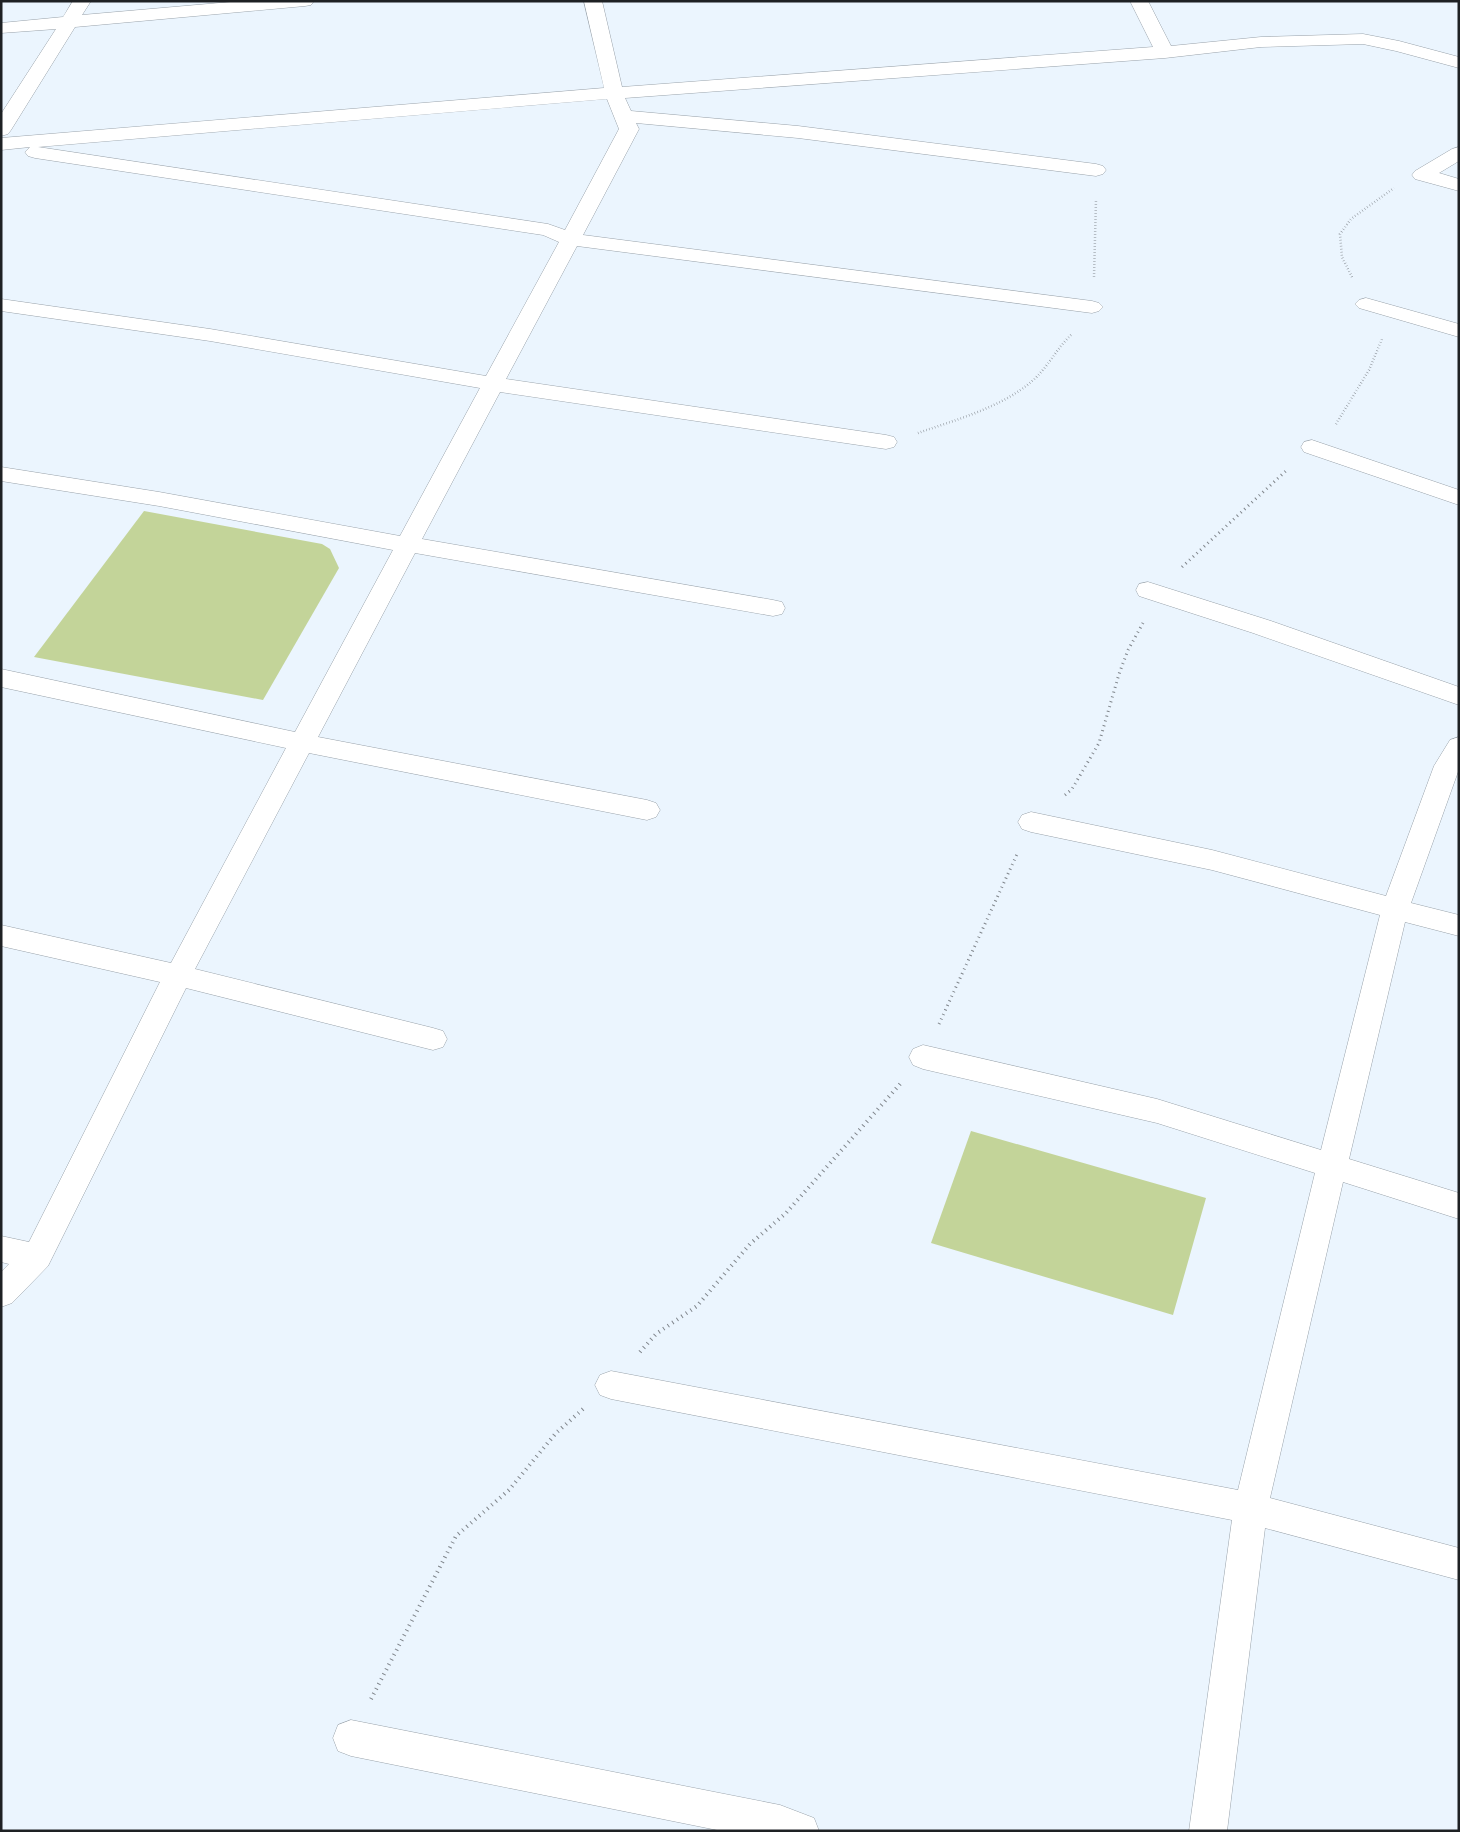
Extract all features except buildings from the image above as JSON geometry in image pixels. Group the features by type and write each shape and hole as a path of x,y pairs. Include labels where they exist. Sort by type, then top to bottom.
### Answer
{"street":[{"path":"1,130 82,1"},
{"path":"1,28 306,1"},
{"path":"1,1292 37,1257 178,975 628,129 619,105 593,1"},
{"path":"1139,1 1165,52"},
{"path":"1,145 619,105 1261,42 1363,39 1399,46 1459,63"},
{"path":"619,105 798,132 1096,170"},
{"path":"1,145 548,230 569,239 1092,307"},
{"path":"1422,175 1459,153"},
{"path":"1422,175 1459,185"},
{"path":"1366,304 1459,331"},
{"path":"1,305 210,335 493,384 886,442"},
{"path":"1312,447 1459,498"},
{"path":"1,474 159,499 773,608"},
{"path":"1148,590 1262,627 1459,696"},
{"path":"1,678 303,743 647,810"},
{"path":"1208,1831 1251,1508 1395,908 1447,766 1459,746"},
{"path":"1031,822 1212,860 1459,926"},
{"path":"1,935 178,975 433,1039"},
{"path":"923,1057 1157,1111 1459,1206"},
{"path":"1,1249 37,1257"},
{"path":"611,1384 1251,1508 1459,1564"},
{"path":"351,1738 780,1824 801,1831"}],"path":[{"path":"886,442 919,433 1008,396 1030,382 1048,364 1068,338 1087,320 1092,307 1096,258 1096,170"},
{"path":"351,1738 456,1536 509,1490 556,1432 611,1384 656,1334 697,1306 750,1244 786,1214 923,1057 1031,822 1072,789 1099,744 1119,674 1128,650 1149,614 1148,590 1171,577 1335,426 1369,370 1384,336 1342,257 1340,234 1351,219 1388,191 1422,175"}],"green space":[{"path":"144,511 322,544 330,549 339,568 263,700 34,657"},
{"path":"971,1131 1206,1198 1173,1315 931,1243"}]}
